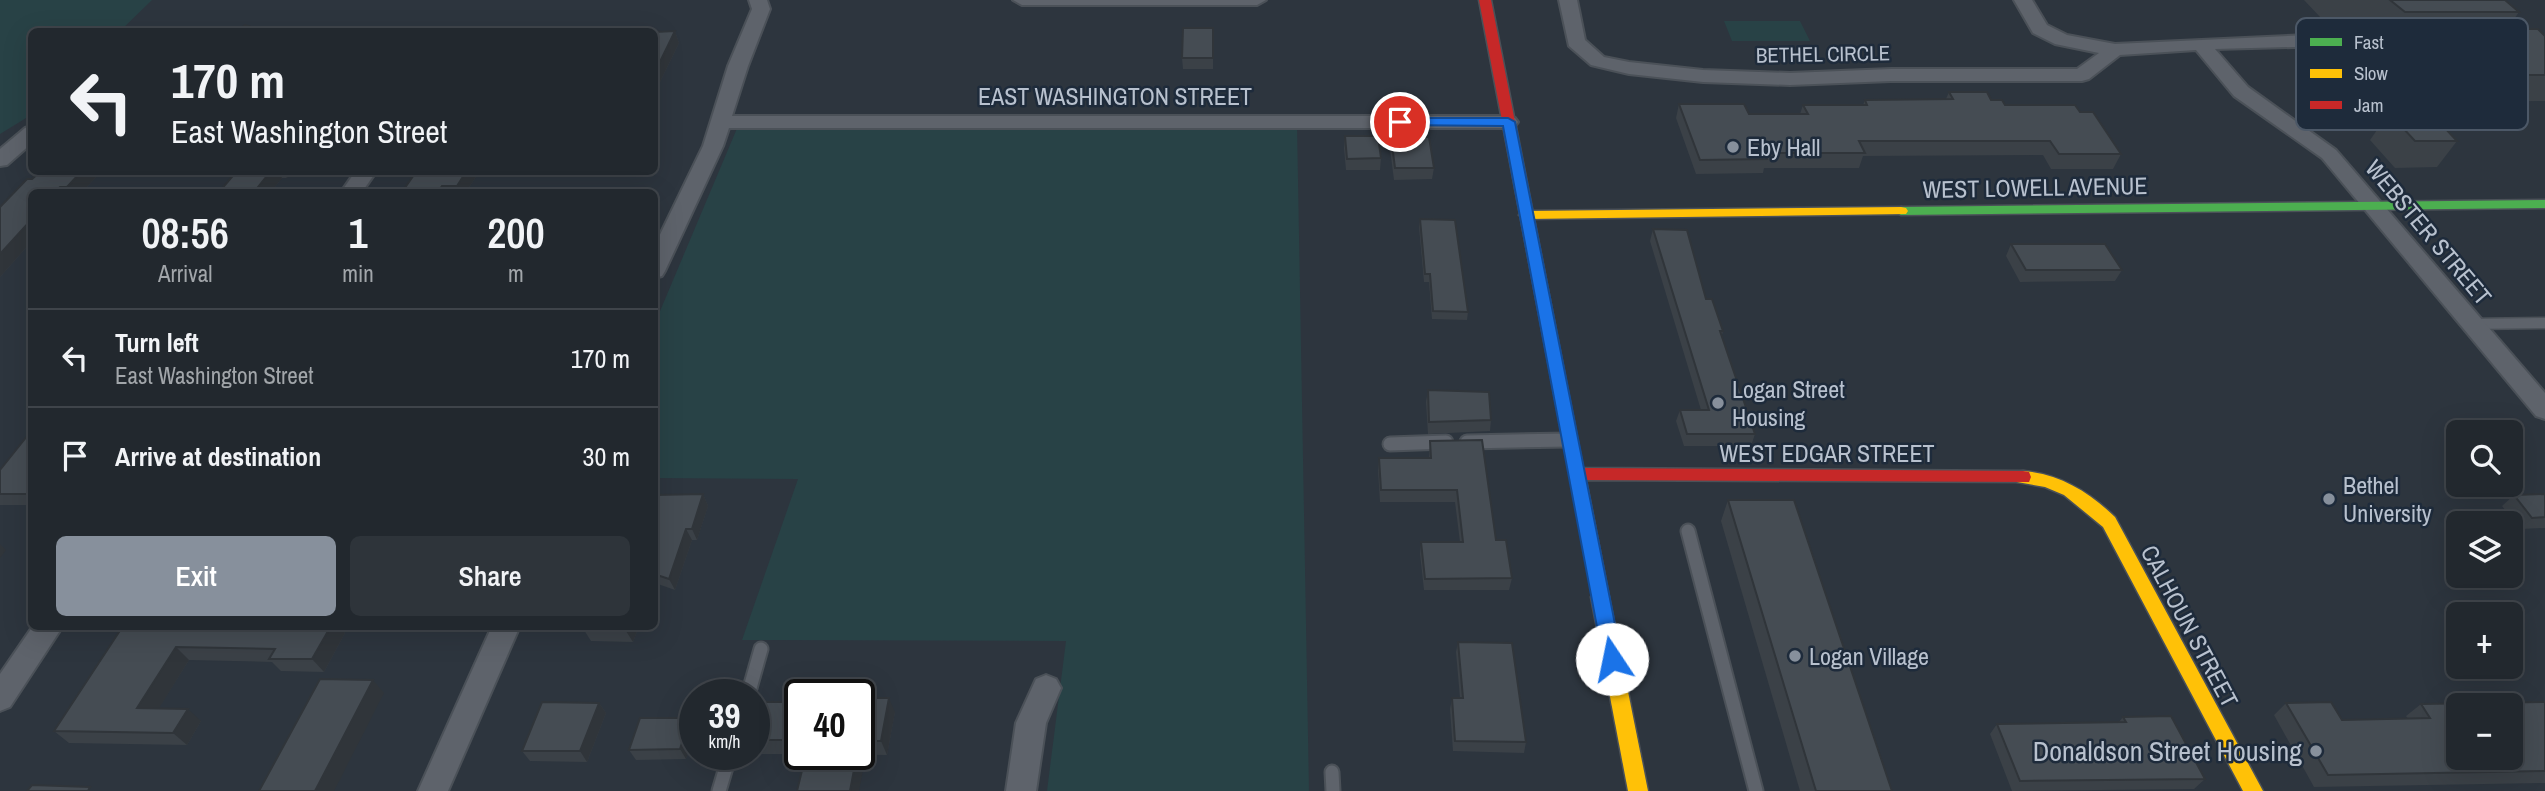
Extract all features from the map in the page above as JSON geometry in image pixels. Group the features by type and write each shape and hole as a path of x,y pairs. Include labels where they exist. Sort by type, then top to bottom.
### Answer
{"street":[{"path":"658,262 722,122 738,66 761,9 758,0"},
{"path":"1023,0 1257,0"},
{"path":"1485,0 1638,791"},
{"name":"BETHEL CIRCLE","path":"1568,0 1576,42 1598,61 1629,68 1703,76 1790,79 1877,75 2082,75 2115,50"},
{"path":"2024,0 2040,29 2063,40 2115,50 2296,41"},
{"name":"WEBSTER STREET","path":"2201,44 2249,98 2296,128"},
{"name":"EAST WASHINGTON STREET","path":"722,122 1508,122"},
{"name":"WEBSTER STREET","path":"2298,130 2329,153 2545,410"},
{"path":"0,160 28,136"},
{"name":"WEST LOWELL AVENUE","path":"1526,215 2545,204"},
{"name":"WEST EDGAR STREET","path":"1577,474 2034,477 2075,492"},
{"name":"CALHOUN STREET","path":"2075,492 2095,507 2109,523 2253,791"},
{"path":"0,698 46,630"},
{"path":"433,791 504,630"},
{"path":"1021,791 1031,723 1046,688"}],"lane":[{"path":"2472,324 2545,323"},
{"path":"1390,444 1570,440"},
{"path":"1688,531 1756,791"},
{"path":"753,679 761,649"},
{"path":"719,791 725,770"},
{"path":"1332,772 1333,791"}],"green space":[{"path":"0,0 152,0 123,28 28,28 28,117 0,134"},
{"path":"1724,21 1800,21 1810,41 1732,41"},
{"path":"1297,124 1309,791 1047,791 1066,641 742,640 798,479 658,478 658,316 738,126"}],"building":[{"path":"2390,0 2505,0 2519,12 2405,12"},
{"path":"1183,28 1213,28 1213,58 1182,58"},
{"path":"2528,29 2538,29 2545,36 2545,75 2528,75"},
{"path":"675,31 658,66 658,32"},
{"path":"1949,92 1987,92 1991,100 2002,100 2005,105 2075,105 2080,112 2093,112 2121,154 2059,154 2050,141 1859,141 1865,153 1765,153 1767,159 1700,160 1679,104 1744,104 1749,114 1808,114 1803,105 1867,105 1865,100 1953,99"},
{"path":"2405,130 2447,130 2457,141 2415,141"},
{"path":"1345,136 1378,136 1381,158 1347,159"},
{"path":"1391,137 1429,137 1434,168 1395,168"},
{"path":"37,175 78,175 67,187 28,189 28,223 0,254 0,207 27,179"},
{"path":"233,175 268,175 256,189 222,189"},
{"path":"414,175 464,175 457,186 404,189"},
{"path":"1420,219 1455,220 1468,312 1433,311 1430,274 1425,274"},
{"path":"1653,229 1687,230 1706,299 1712,299 1755,434 1687,434 1680,410 1709,410"},
{"path":"2011,244 2105,244 2122,270 2026,270"},
{"path":"1428,390 1489,392 1491,420 1429,422"},
{"path":"28,435 28,494 0,494 0,470"},
{"path":"1482,440 1496,540 1506,540 1512,578 1425,579 1421,542 1463,542 1457,490 1381,490 1379,458 1431,458 1430,441"},
{"path":"703,494 692,529 686,529 669,579 658,575 658,495"},
{"path":"2545,494 2545,517 2532,518 2516,497 2523,497 2523,495"},
{"name":"Logan Village","path":"1728,500 1794,500 1892,791 1816,791"},
{"path":"120,630 329,630 312,659 269,659 275,649 176,647 137,708 188,709 173,733 54,731"},
{"path":"1458,642 1512,643 1526,742 1455,741 1452,698 1463,698"},
{"path":"320,679 373,680 315,791 259,791"},
{"path":"875,698 889,698 881,741 875,741"},
{"path":"542,702 599,703 580,751 522,751"},
{"path":"770,702 784,702 784,740 770,740"},
{"path":"2331,702 2342,720 2430,718 2421,704 2446,704 2446,770 2523,770 2523,702 2545,702 2545,771 2328,775 2286,703"},
{"path":"2171,716 2205,779 2020,781 1997,724 2126,722 2123,717"},
{"path":"640,718 679,718 679,749 629,750"},
{"path":"802,770 854,770 850,791 797,791"},
{"path":"32,785 90,787 88,791 27,791"}],"traffic: fast":[{"path":"1901,211 2545,204"}],"traffic: slow":[{"path":"1526,215 1901,211"},
{"path":"2023,477 2059,485 2090,505 2109,522 2253,791"},
{"path":"1600,597 1638,791"}],"traffic: jam":[{"path":"1485,0 1600,597"},
{"path":"1577,474 2023,477"}],"place":[{"name":"Eby Hall","path":"1733,147"},
{"name":"Logan Street Housing","path":"1718,403"},
{"name":"Bethel University","path":"2329,499"},
{"name":"Logan Village","path":"1795,656"},
{"name":"Donaldson Street Housing","path":"2316,751"}],"route":[{"path":"1400,122 1508,122 1612,659"}]}
